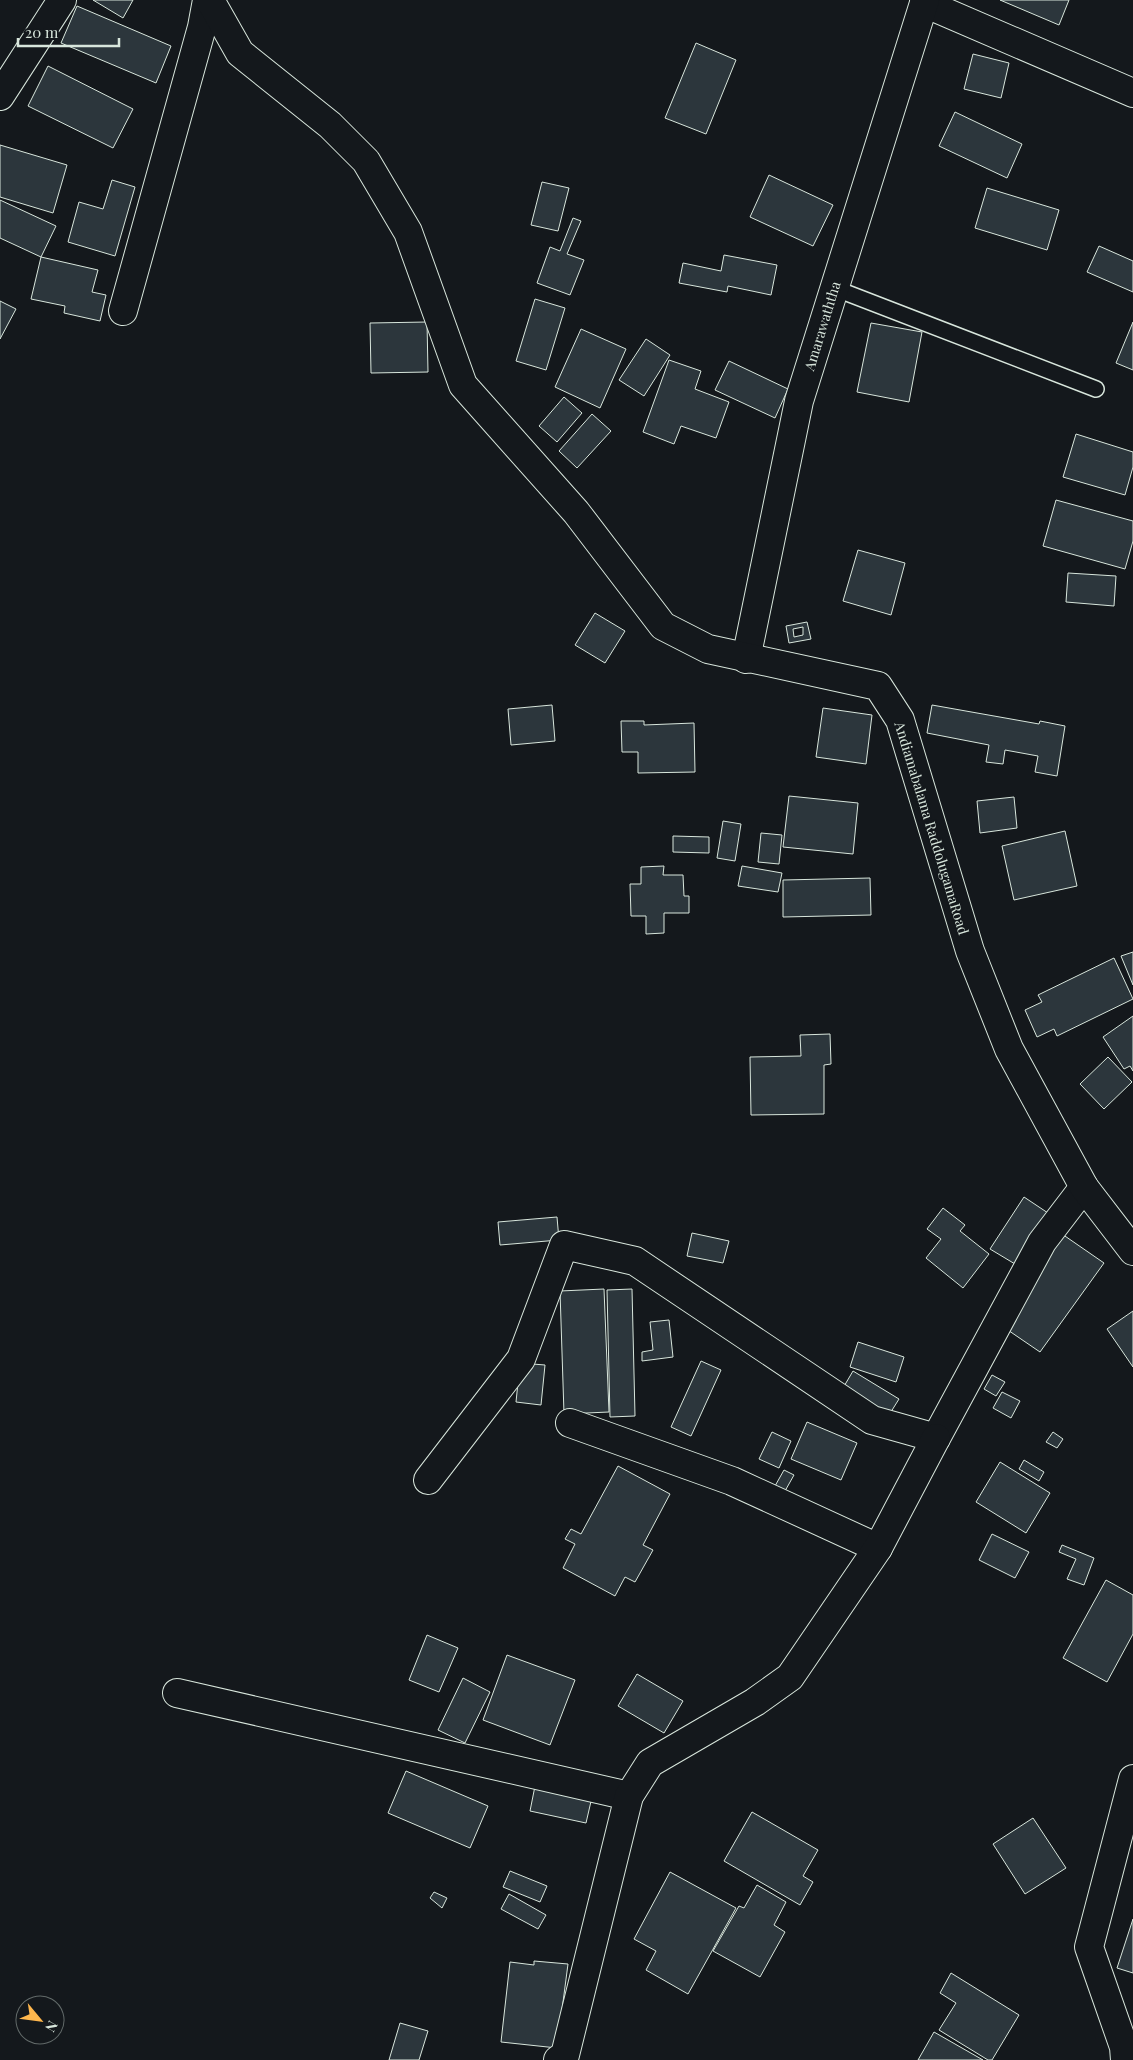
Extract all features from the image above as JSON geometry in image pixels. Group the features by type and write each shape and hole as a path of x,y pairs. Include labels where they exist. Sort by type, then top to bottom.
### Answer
{"street":[{"path":"0,96 62,0"},
{"path":"123,311 208,0"},
{"name":"Andiamabalama RaddolugamaRoad","path":"208,0 240,52 330,125 366,161 408,232 463,385 576,512 663,626 708,649 746,659 878,686 900,720 970,951 1009,1049 1084,1187 1133,1251"},
{"path":"925,2 1133,93"},
{"name":"Amarawaththa","path":"746,659 800,400 925,2"},
{"path":"558,2060 565,2055 629,1796 650,1763 755,1702 790,1677 878,1548 1042,1242 1084,1187"},
{"path":"428,1480 521,1359 564,1245 635,1261 872,1420 936,1438"},
{"path":"570,1423 732,1481 878,1548"},
{"path":"177,1693 629,1796"},
{"path":"1128,2053 1089,1947 1133,1779"}],"lane":[{"path":"834,288 1096,389"}],"building":[{"path":"93,0 133,0 123,18"},
{"path":"1000,0 1069,0 1059,25"},
{"path":"77,6 171,46 156,83 61,43"},
{"path":"696,43 736,60 706,134 665,118"},
{"path":"973,54 1009,63 1001,98 964,89"},
{"path":"48,66 133,109 113,148 28,106"},
{"path":"955,112 1022,144 1007,178 939,146"},
{"path":"0,145 67,165 53,213 0,197"},
{"path":"769,175 833,205 813,246 750,217"},
{"path":"112,180 135,187 115,256 68,242 79,202 103,209"},
{"path":"542,182 569,188 558,231 531,225"},
{"path":"987,188 1059,210 1047,250 975,228"},
{"path":"0,200 56,226 41,257 0,238"},
{"path":"573,218 581,221 567,254 584,260 570,295 537,283 550,247 560,251"},
{"path":"1099,246 1133,261 1133,292 1087,272"},
{"path":"724,255 777,265 771,295 728,286 727,292 679,283 683,263 721,271"},
{"path":"41,257 98,270 92,292 106,295 100,321 64,313 65,306 31,299"},
{"path":"535,299 565,308 546,370 516,361"},
{"path":"0,301 16,309 0,339"},
{"path":"427,322 428,372 371,373 370,323"},
{"path":"1133,322 1133,370 1116,363"},
{"path":"871,323 922,332 909,402 857,392"},
{"path":"581,329 626,349 600,408 555,387"},
{"path":"646,339 670,355 644,396 619,380"},
{"path":"669,360 701,371 695,389 729,402 716,438 681,426 674,444 643,432"},
{"path":"729,361 788,389 775,418 715,390"},
{"path":"564,397 582,413 557,442 539,426"},
{"path":"592,414 611,431 577,468 559,451"},
{"path":"1076,434 1133,452 1133,467 1125,495 1063,477"},
{"path":"1056,500 1133,521 1133,541 1125,569 1043,546"},
{"path":"858,550 905,563 891,615 843,601"},
{"path":"1068,573 1116,576 1114,606 1066,602"},
{"path":"595,613 625,631 605,663 575,645"},
{"path":"807,622 811,639 789,643 786,626","holes":["803,627 803,635 794,637 793,629"]},
{"path":"552,705 555,741 511,745 508,709"},
{"path":"932,705 1039,724 1040,721 1065,726 1057,776 1035,772 1038,756 1005,750 1003,764 986,762 989,745 927,733"},
{"path":"823,708 872,715 866,764 816,757"},
{"path":"621,721 644,721 644,725 694,723 695,772 638,773 638,752 622,752"},
{"path":"789,796 858,803 853,854 783,847"},
{"path":"1014,797 1017,828 980,833 977,801"},
{"path":"723,821 741,824 735,861 717,858"},
{"path":"1065,831 1077,886 1014,900 1002,846"},
{"path":"761,833 782,835 779,864 758,862"},
{"path":"673,836 709,837 709,853 673,852"},
{"path":"664,866 663,875 683,875 684,896 689,896 689,913 664,913 664,933 646,934 646,916 631,916 630,884 641,884 641,867"},
{"path":"742,866 782,873 778,892 738,886"},
{"path":"870,878 871,915 783,917 783,880"},
{"path":"1133,952 1133,985 1121,956"},
{"path":"1114,958 1133,999 1057,1036 1054,1029 1037,1037 1025,1010 1042,1002 1038,995"},
{"path":"1133,1016 1133,1071 1130,1066 1124,1069 1103,1037"},
{"path":"830,1034 831,1064 824,1065 824,1114 751,1115 750,1057 801,1056 800,1035"},
{"path":"1108,1057 1132,1082 1104,1109 1080,1084"},
{"path":"1024,1197 1048,1213 1015,1264 990,1249"},
{"path":"943,1208 965,1225 960,1231 989,1254 963,1288 926,1258 941,1239 927,1229"},
{"path":"557,1217 559,1240 500,1245 498,1222"},
{"path":"692,1233 729,1241 723,1263 687,1256"},
{"path":"1062,1234 1104,1263 1040,1352 999,1324"},
{"path":"604,1289 609,1412 564,1414 560,1291"},
{"path":"632,1289 635,1416 610,1417 607,1290"},
{"path":"1133,1311 1133,1367 1107,1329"},
{"path":"669,1320 673,1357 642,1361 642,1352 653,1350 650,1322"},
{"path":"858,1342 904,1357 896,1382 850,1367"},
{"path":"701,1361 721,1370 691,1436 671,1427"},
{"path":"520,1363 545,1365 541,1405 516,1402"},
{"path":"853,1371 899,1399 889,1415 843,1388"},
{"path":"992,1375 1005,1382 996,1396 984,1389"},
{"path":"1002,1392 1020,1401 1011,1418 993,1408"},
{"path":"807,1422 857,1443 841,1480 791,1459"},
{"path":"772,1432 791,1441 779,1468 759,1459"},
{"path":"1053,1432 1063,1439 1057,1448 1046,1442"},
{"path":"1024,1460 1044,1472 1039,1481 1019,1469"},
{"path":"1000,1462 1050,1493 1026,1533 976,1502"},
{"path":"618,1466 670,1494 643,1545 653,1550 635,1582 625,1577 615,1596 563,1568 575,1544 565,1539 571,1529 581,1534"},
{"path":"784,1470 794,1475 785,1491 775,1486"},
{"path":"992,1534 1029,1552 1015,1578 979,1560"},
{"path":"1062,1545 1094,1558 1084,1585 1067,1579 1076,1559 1059,1552"},
{"path":"1106,1580 1133,1595 1133,1634 1107,1682 1063,1658"},
{"path":"427,1635 458,1648 439,1692 409,1680"},
{"path":"507,1655 575,1680 550,1745 483,1720"},
{"path":"637,1674 683,1701 664,1733 618,1706"},
{"path":"463,1678 490,1692 465,1743 438,1730"},
{"path":"406,1771 488,1806 470,1848 388,1813"},
{"path":"535,1786 592,1797 586,1823 530,1811"},
{"path":"752,1812 818,1850 803,1876 813,1882 800,1905 724,1861"},
{"path":"1033,1818 1066,1868 1025,1894 993,1844"},
{"path":"510,1871 547,1886 540,1902 503,1887"},
{"path":"670,1872 736,1908 688,1994 646,1970 656,1951 634,1939"},
{"path":"757,1885 786,1902 774,1925 785,1932 760,1977 713,1951 739,1906 744,1908"},
{"path":"434,1892 447,1898 442,1908 430,1898"},
{"path":"509,1894 546,1915 538,1929 501,1909"},
{"path":"1133,1919 1133,1973 1117,1968"},
{"path":"534,1961 568,1964 557,2048 501,2042 510,1962 534,1965"},
{"path":"951,1973 1019,2015 992,2060 988,2060 939,2030 956,2003 940,1993"},
{"path":"400,2023 428,2031 419,2060 389,2060"},
{"path":"934,2032 983,2060 918,2060"}]}
